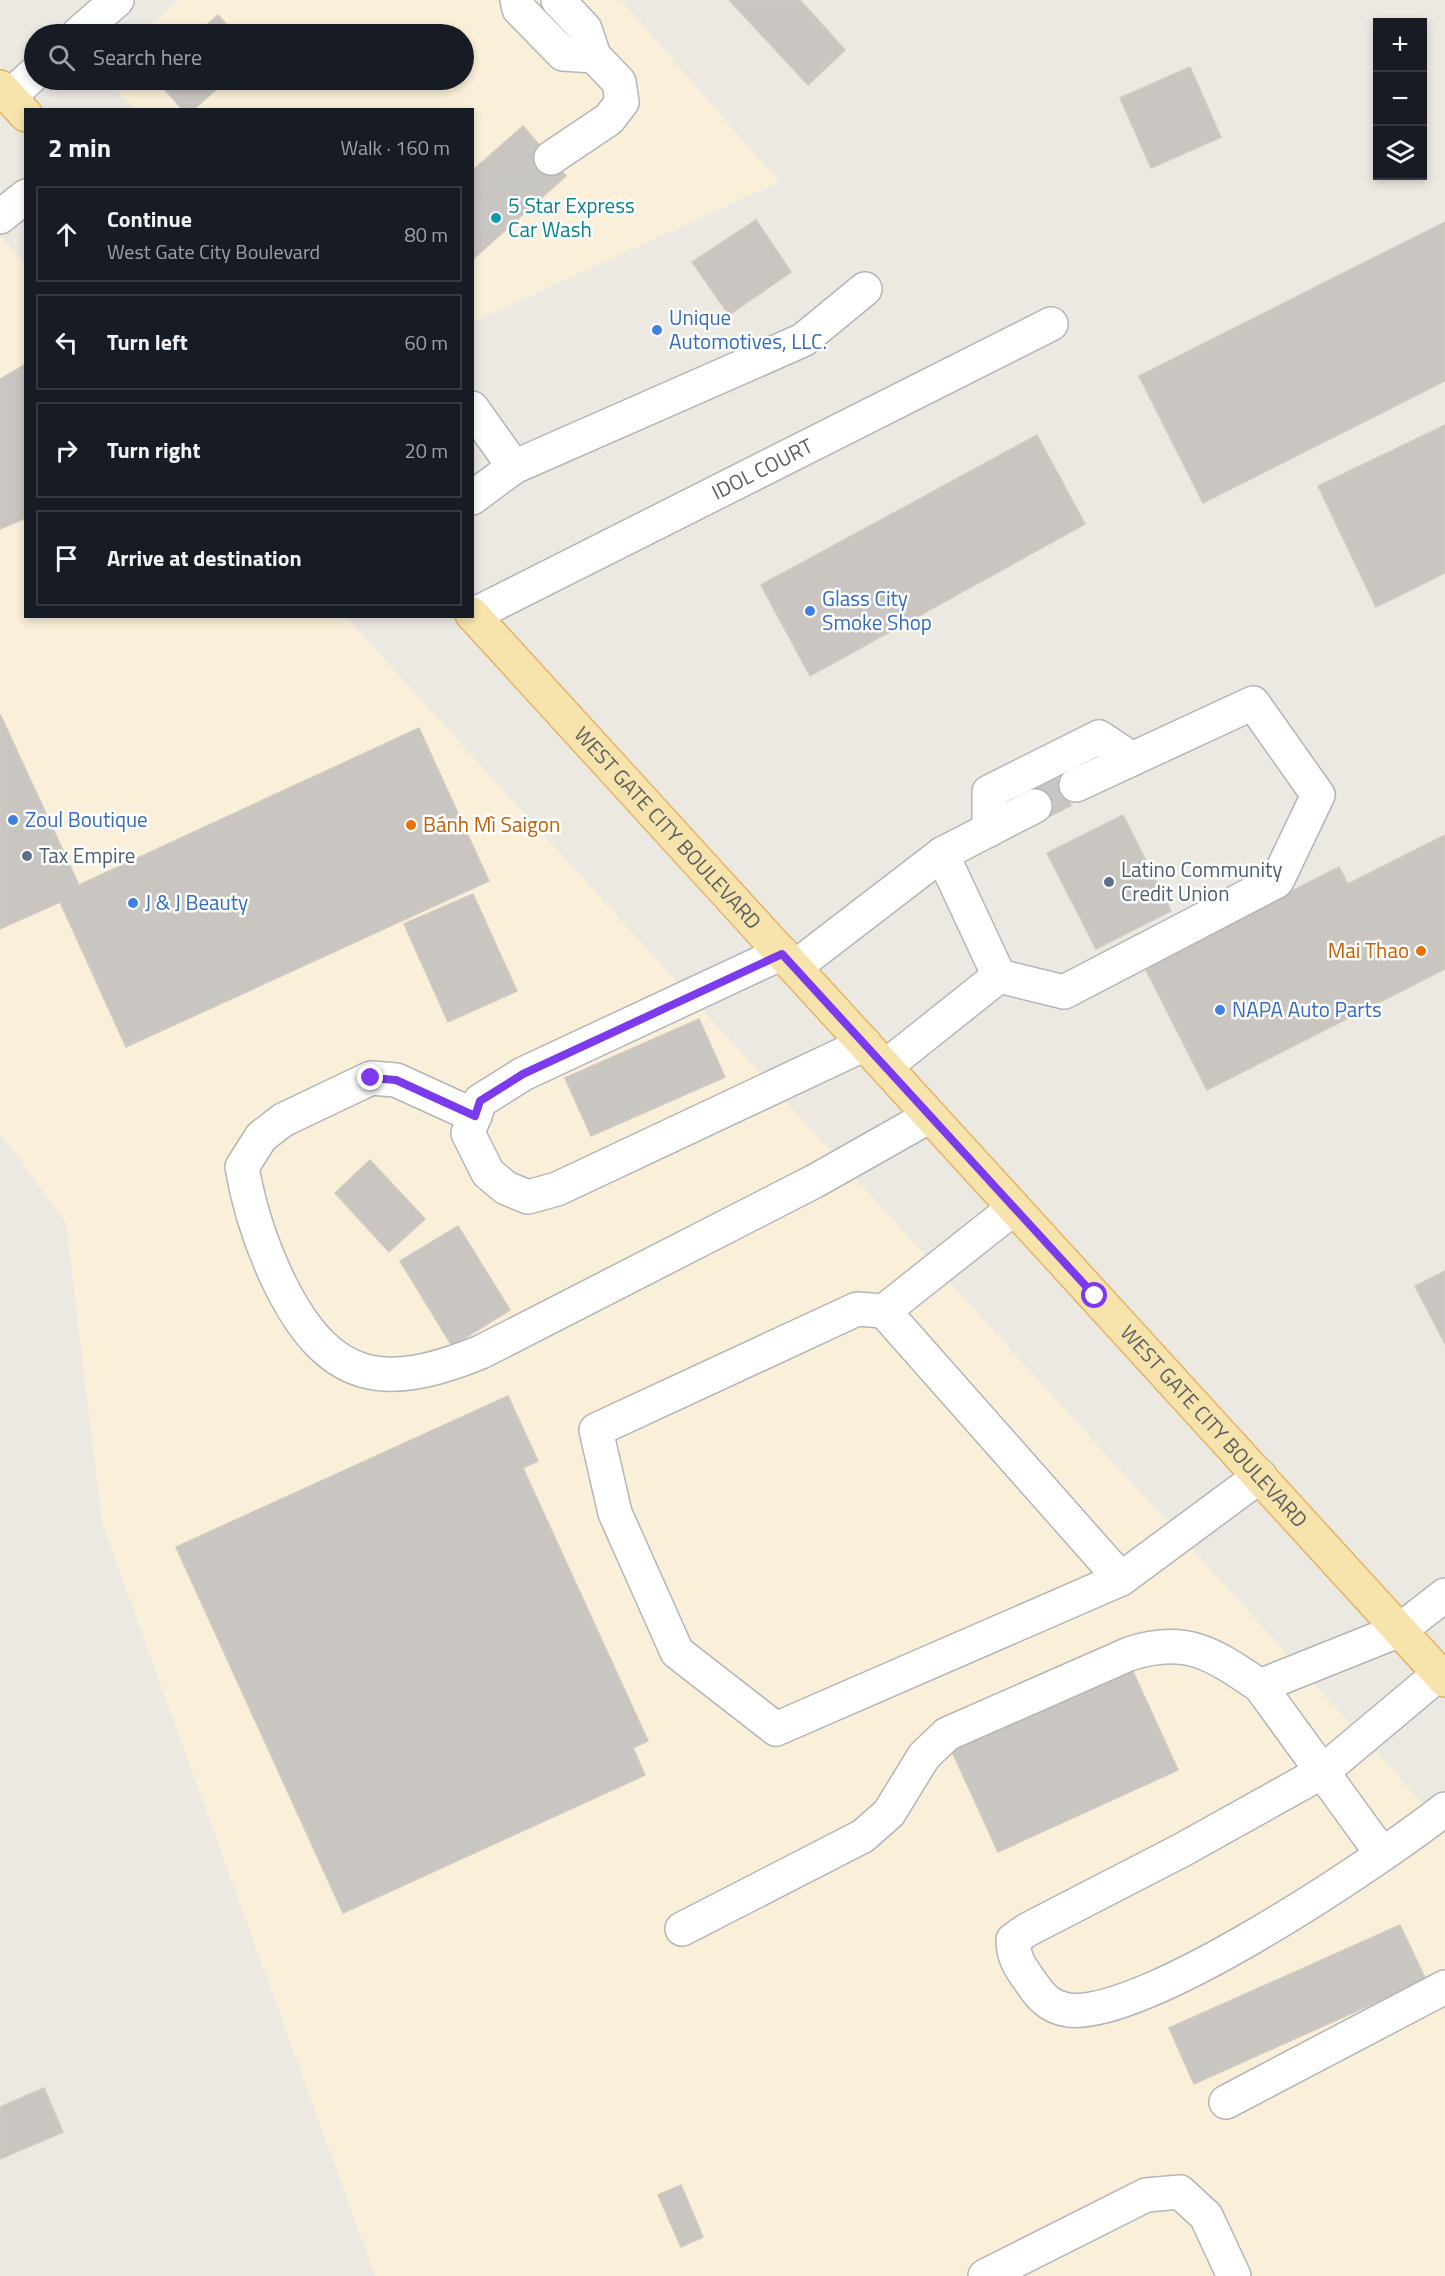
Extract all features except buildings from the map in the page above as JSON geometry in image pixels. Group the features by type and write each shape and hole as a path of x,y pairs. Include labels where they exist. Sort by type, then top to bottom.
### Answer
{"main road":[{"name":"WEST GATE CITY BOULEVARD","path":"474,615 1442,1677"}],"street":[{"path":"89,24 117,0"},
{"path":"517,0 519,9 563,54 594,56"},
{"path":"550,158 609,118 622,102 620,82 594,56 585,29 558,0"},
{"path":"12,100 24,86"},
{"path":"0,217 24,198"},
{"path":"474,497 514,467 803,340 865,289"},
{"name":"IDOL COURT","path":"474,613 1051,324"},
{"path":"474,411 514,467"},
{"path":"1035,806 942,854 788,960 523,1074 480,1101 468,1133 488,1173 506,1188 528,1197 557,1189 875,1055 999,976 1064,992 1276,882 1318,795 1253,703 1076,785"},
{"path":"989,830 988,792 1099,737 1132,759"},
{"path":"942,854 999,976"},
{"path":"475,1116 396,1080 371,1078 283,1120 261,1137 242,1167 247,1196 275,1275 294,1312 313,1340 334,1359 368,1372 400,1375 430,1371 481,1352 815,1181 930,1116"},
{"path":"1014,1208 884,1311 857,1309 596,1430 615,1513 677,1652 776,1729 1121,1579 1260,1476"},
{"path":"884,1311 1121,1579"},
{"path":"1260,1686 1400,1630 1445,1595"},
{"path":"682,1929 863,1836 889,1813 924,1756 947,1734 1129,1654 1150,1647 1170,1645 1189,1647 1232,1667 1260,1686 1382,1854"},
{"path":"1442,1677 1322,1772 1182,1850 1027,1930 1013,1940 1013,1953 1040,1996 1055,2008 1071,2010 1101,2008 1150,1990 1241,1944 1413,1834 1445,1809"},
{"path":"1226,2102 1445,1987"},
{"path":"985,2276 1146,2195 1180,2192 1206,2216 1234,2276"}],"shaded area":[{"path":"179,0 621,0 779,182 474,322 474,108 134,108 116,90 474,90 474,24 152,24"},
{"path":"0,236 24,263 24,618 347,618 1445,1828 1445,2276 375,2276 102,1523 66,1223 0,1133"}],"tunnel":[{"path":"474,225 551,158"},
{"path":"1035,806 1076,785"}],"place":[{"name":"5 Star Express Car Wash","path":"496,218"},
{"name":"Unique Automotives, LLC.","path":"657,330"},
{"name":"Glass City Smoke Shop","path":"810,611"},
{"name":"Zoul Boutique","path":"13,820"},
{"name":"Bánh Mì Saigon","path":"411,825"},
{"name":"Tax Empire","path":"27,856"},
{"name":"Latino Community Credit Union","path":"1109,882"},
{"name":"J & J Beauty","path":"133,903"},
{"name":"Mai Thao","path":"1421,951"},
{"name":"NAPA Auto Parts","path":"1220,1010"}],"route":[{"path":"371,1078 396,1080 475,1116 480,1101 523,1074 590,1045 782,954 1095,1296"}]}
